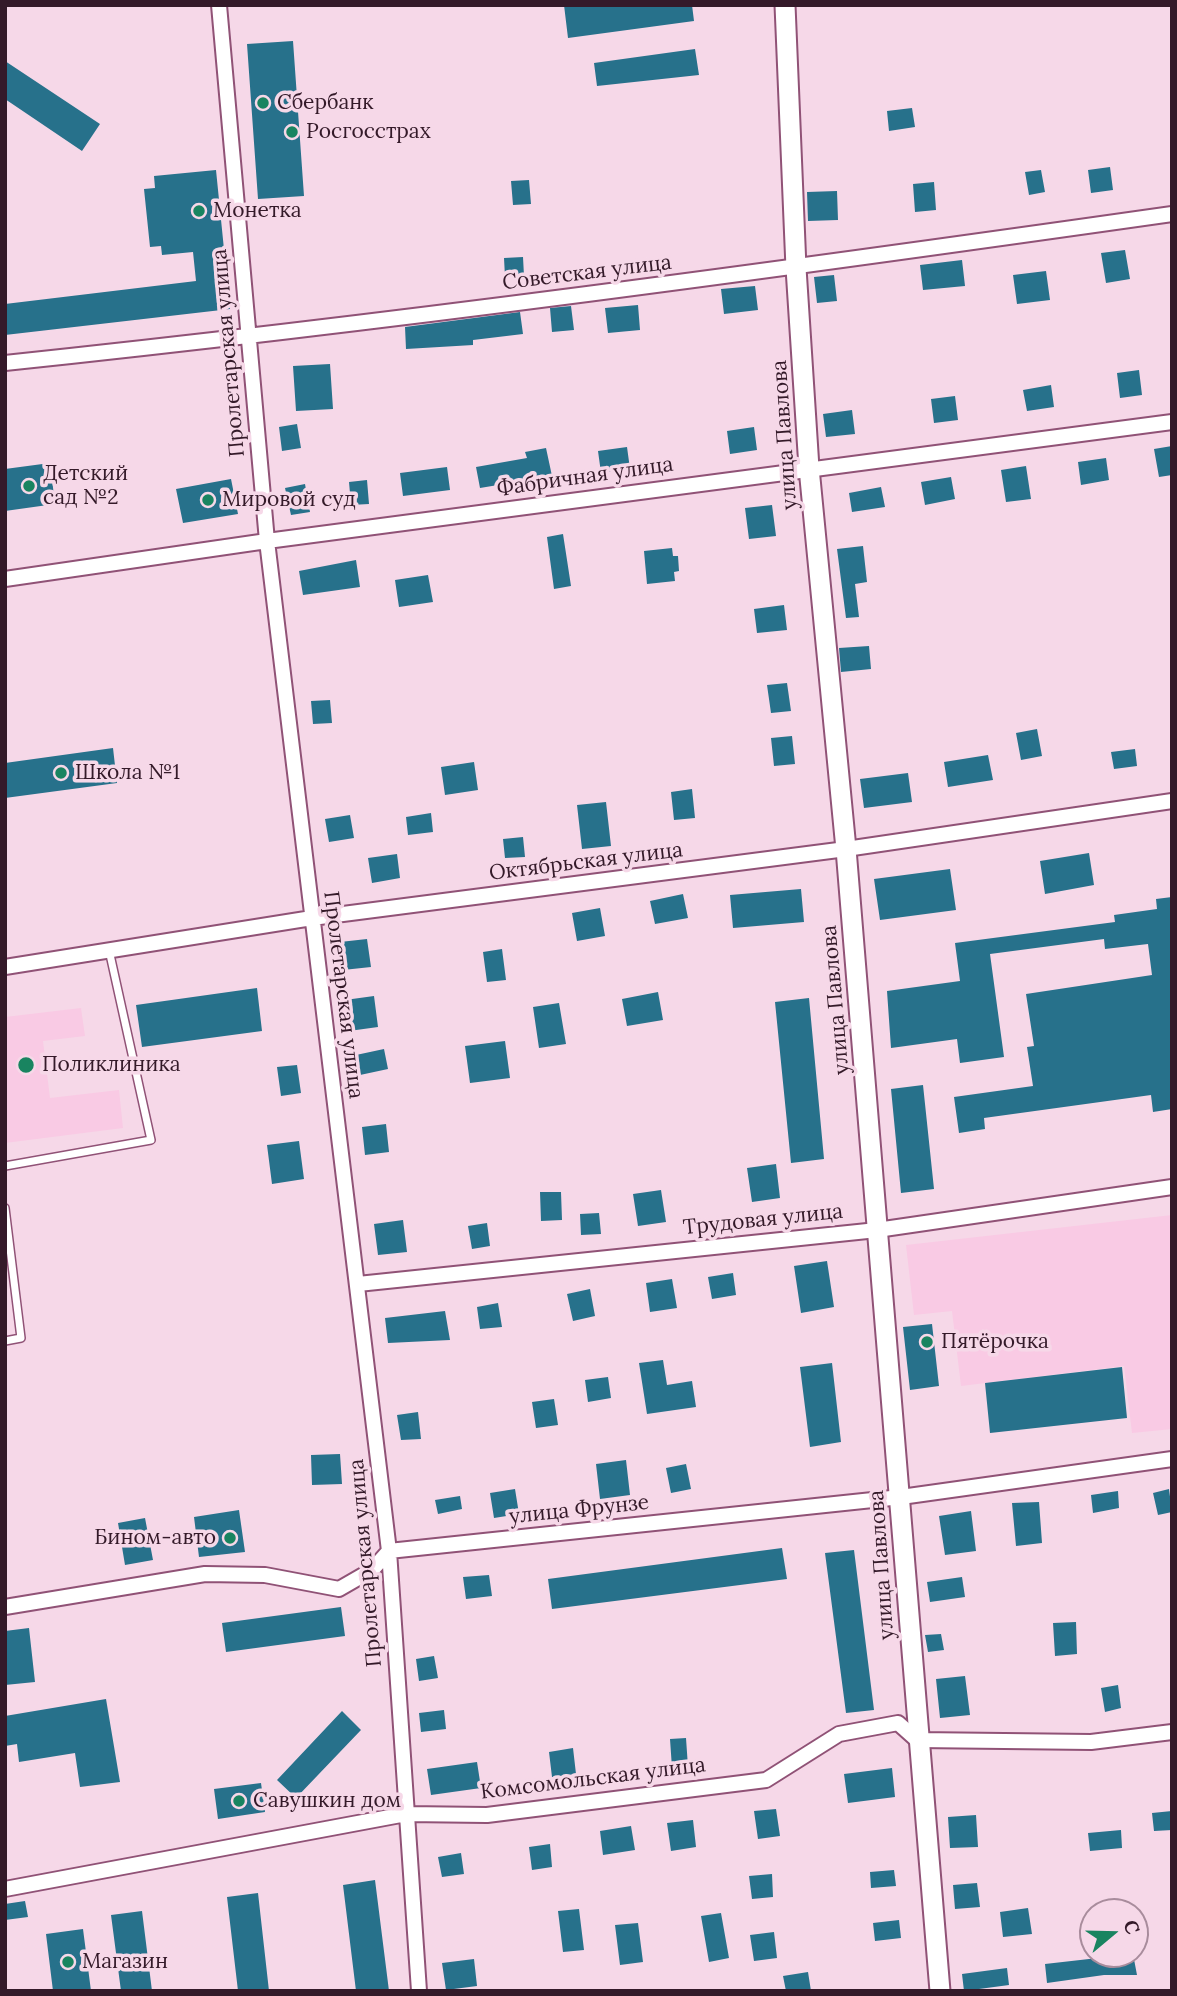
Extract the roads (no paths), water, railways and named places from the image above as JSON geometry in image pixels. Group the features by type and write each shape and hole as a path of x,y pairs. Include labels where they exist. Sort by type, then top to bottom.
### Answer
{"street":[{"name":"Пролетарская улица","path":"219,5 267,541 389,1551 419,1991"},
{"name":"улица Павлова","path":"785,5 796,268 809,468 846,849 901,1497 917,1740 940,1991"},
{"name":"Советская улица","path":"5,363 249,337 796,268 1172,214"},
{"name":"Фабричная улица","path":"5,579 809,468 1172,422"},
{"name":"Октябрьская улица","path":"5,967 312,918 846,849 1172,801"},
{"name":"Трудовая улица","path":"358,1284 877,1230 1172,1187"},
{"name":"улица Фрунзе","path":"389,1551 901,1497 1172,1458"},
{"path":"5,1607 205,1574 265,1575 339,1589 372,1570 389,1551"},
{"name":"Комсомольская улица","path":"5,1889 406,1814 487,1815 766,1780 839,1734 898,1723 917,1740 1091,1742 1172,1732"}],"lane":[{"path":"5,1166 151,1140 108,949"},
{"path":"5,1208 21,1338 5,1340"}],"place":[{"name":"Сбербанк","path":"263,103"},
{"name":"Росгосстрах","path":"292,132"},
{"name":"Монетка","path":"199,211"},
{"name":"Детский сад №2","path":"29,486"},
{"name":"Мировой суд","path":"208,500"},
{"name":"Школа №1","path":"61,773"},
{"name":"Поликлиника","path":"26,1065"},
{"name":"Пятёрочка","path":"927,1342"},
{"name":"Бином-авто","path":"230,1538"},
{"name":"Савушкин дом","path":"239,1801"},
{"name":"Магазин","path":"68,1962"}]}
